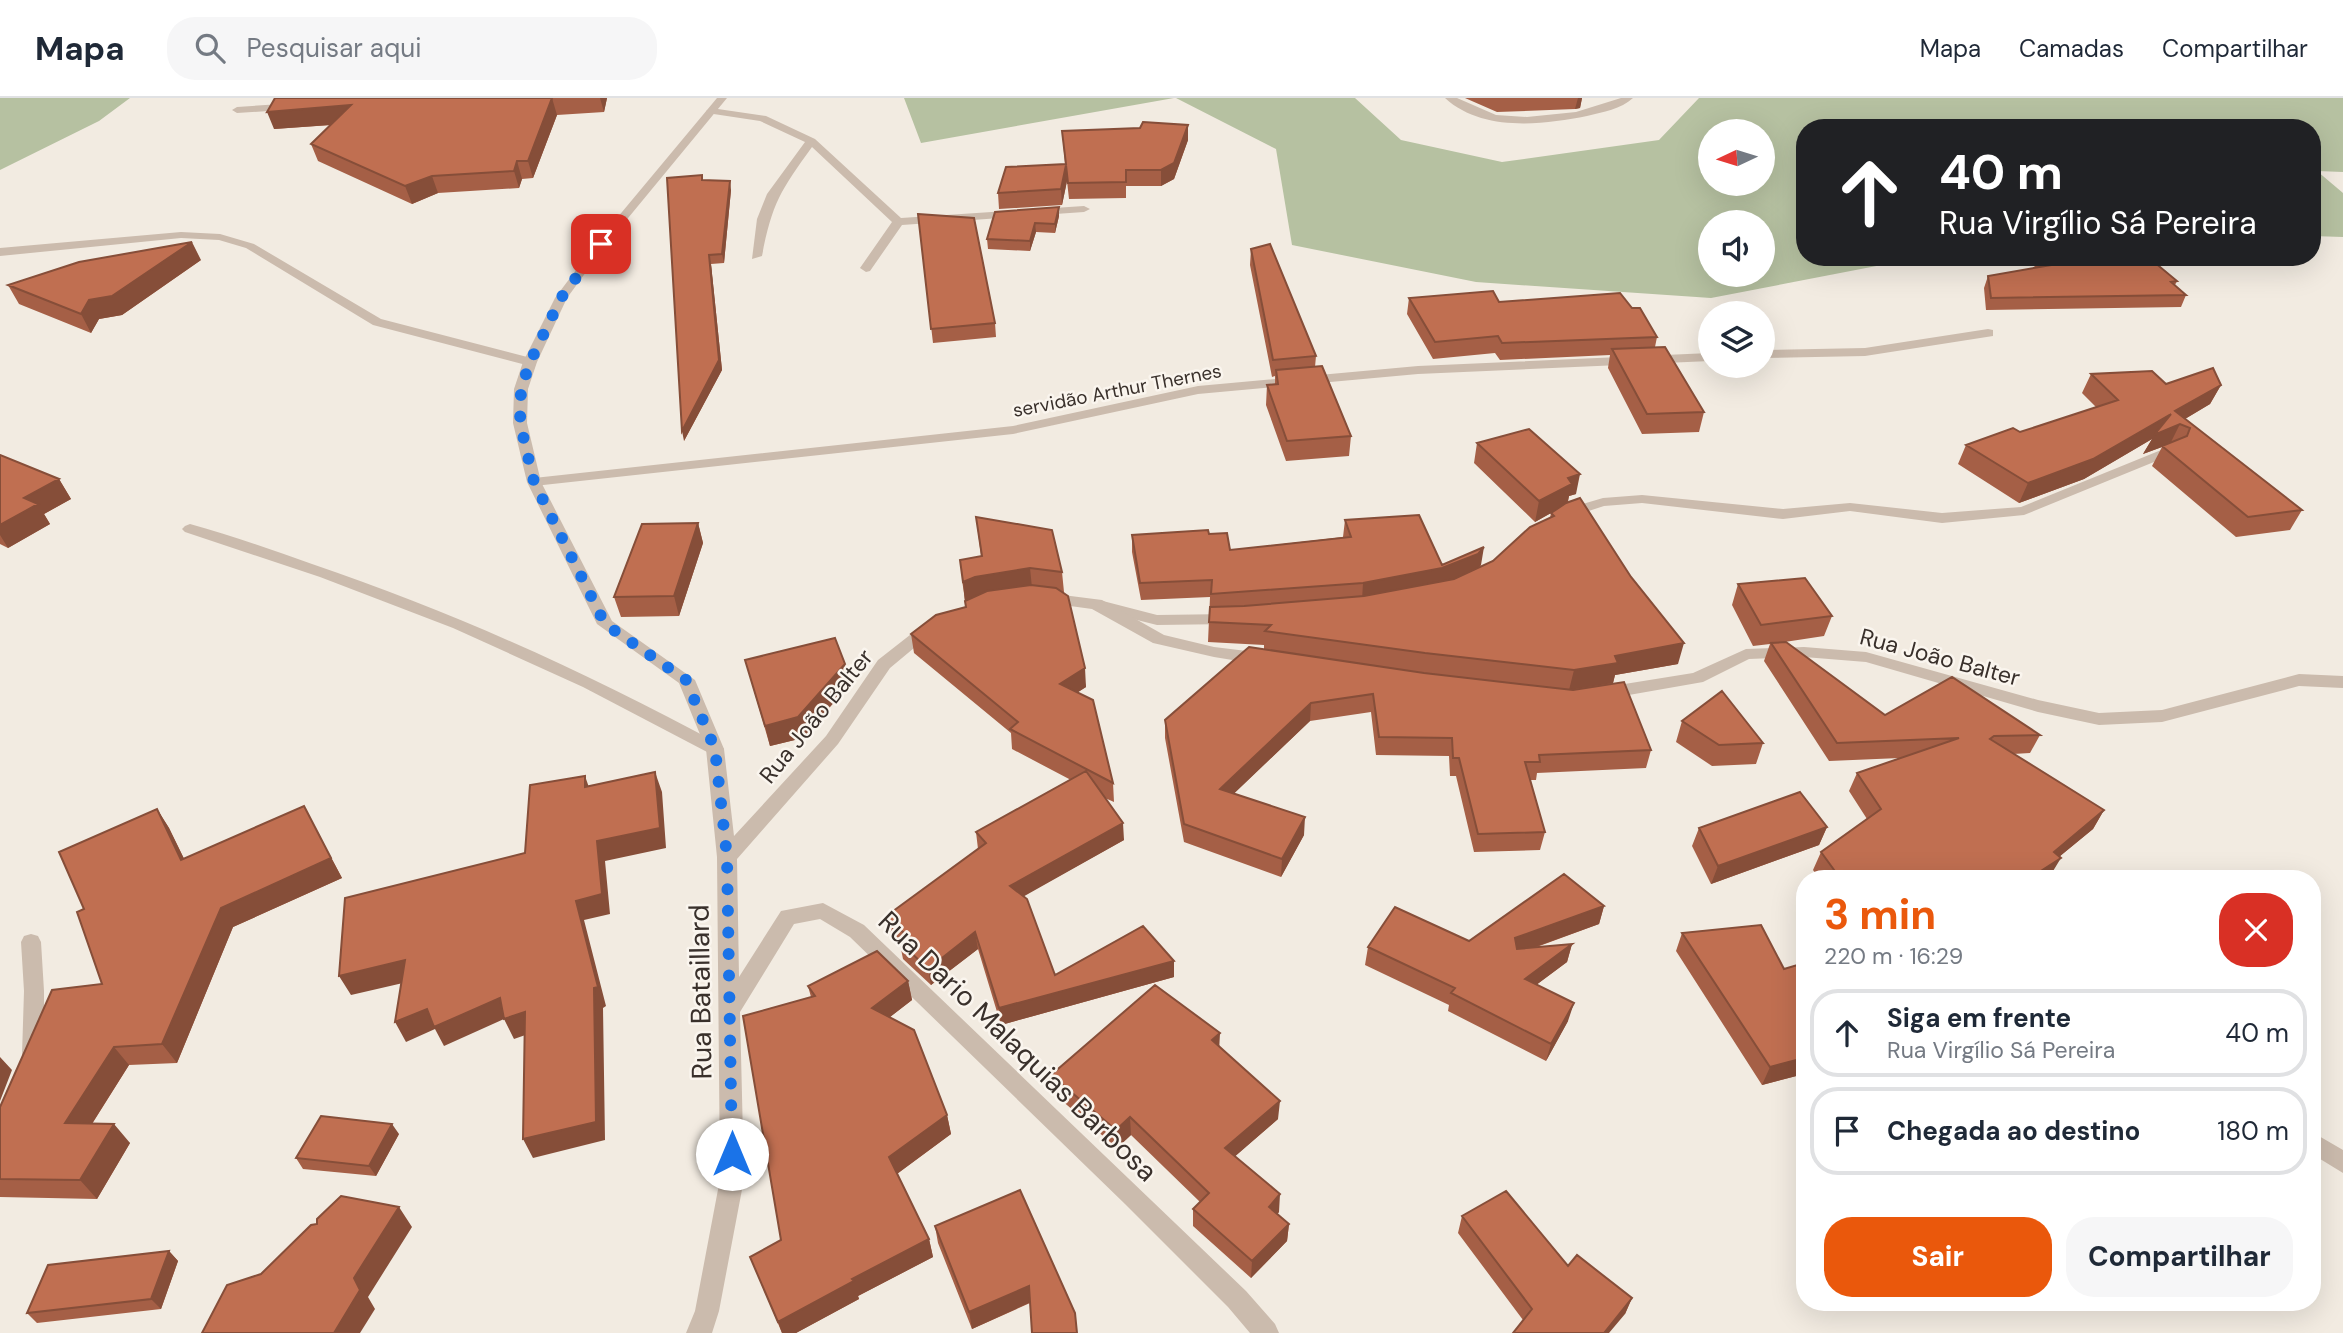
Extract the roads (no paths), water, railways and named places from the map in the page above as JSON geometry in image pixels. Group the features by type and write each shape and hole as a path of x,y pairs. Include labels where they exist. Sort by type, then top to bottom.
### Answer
{"street":[{"path":"237,110 313,105 326,98"},
{"name":"Rua Bataillard","path":"699,1333 707,1311 732,1178 727,857 715,749 686,680 605,624 534,482 520,423 521,389 530,362 561,298 601,244 722,98"},
{"path":"1450,98 1472,112 1521,122 1601,110 1628,98"},
{"path":"711,111 762,118 811,141 898,222 1084,209"},
{"path":"757,256 763,219 774,194 811,141"},
{"path":"866,268 898,222"},
{"path":"0,252 181,235 220,237 250,246 377,321 530,362"},
{"path":"1775,354 1865,352 1988,333"},
{"name":"servidão Arthur Thernes","path":"534,482 1013,430 1198,390 1418,370 1698,358"},
{"path":"1547,523 1580,507 1642,499 1783,514 1850,508 1942,518 2024,511 2171,450"},
{"path":"190,528 290,559 412,605 652,714 715,749"},
{"path":"1032,596 1096,604 1157,620 1242,619"},
{"path":"1096,604 1159,639 1213,652 1279,661"},
{"name":"Rua João Balter","path":"727,857 832,740 884,664 931,628 942,623"},
{"name":"Rua João Balter","path":"1595,695 1697,678 1746,654 1804,652 1866,657 2038,706 2099,719 2162,716 2299,680 2343,682"},
{"name":"Rua Dario Malaquias Barbosa","path":"730,1008 788,917 823,911 857,931 1152,1215 1237,1299 1266,1333"},
{"path":"24,1077 33,1053 34,990 31,943"},
{"path":"2321,1148 2343,1163"}]}
